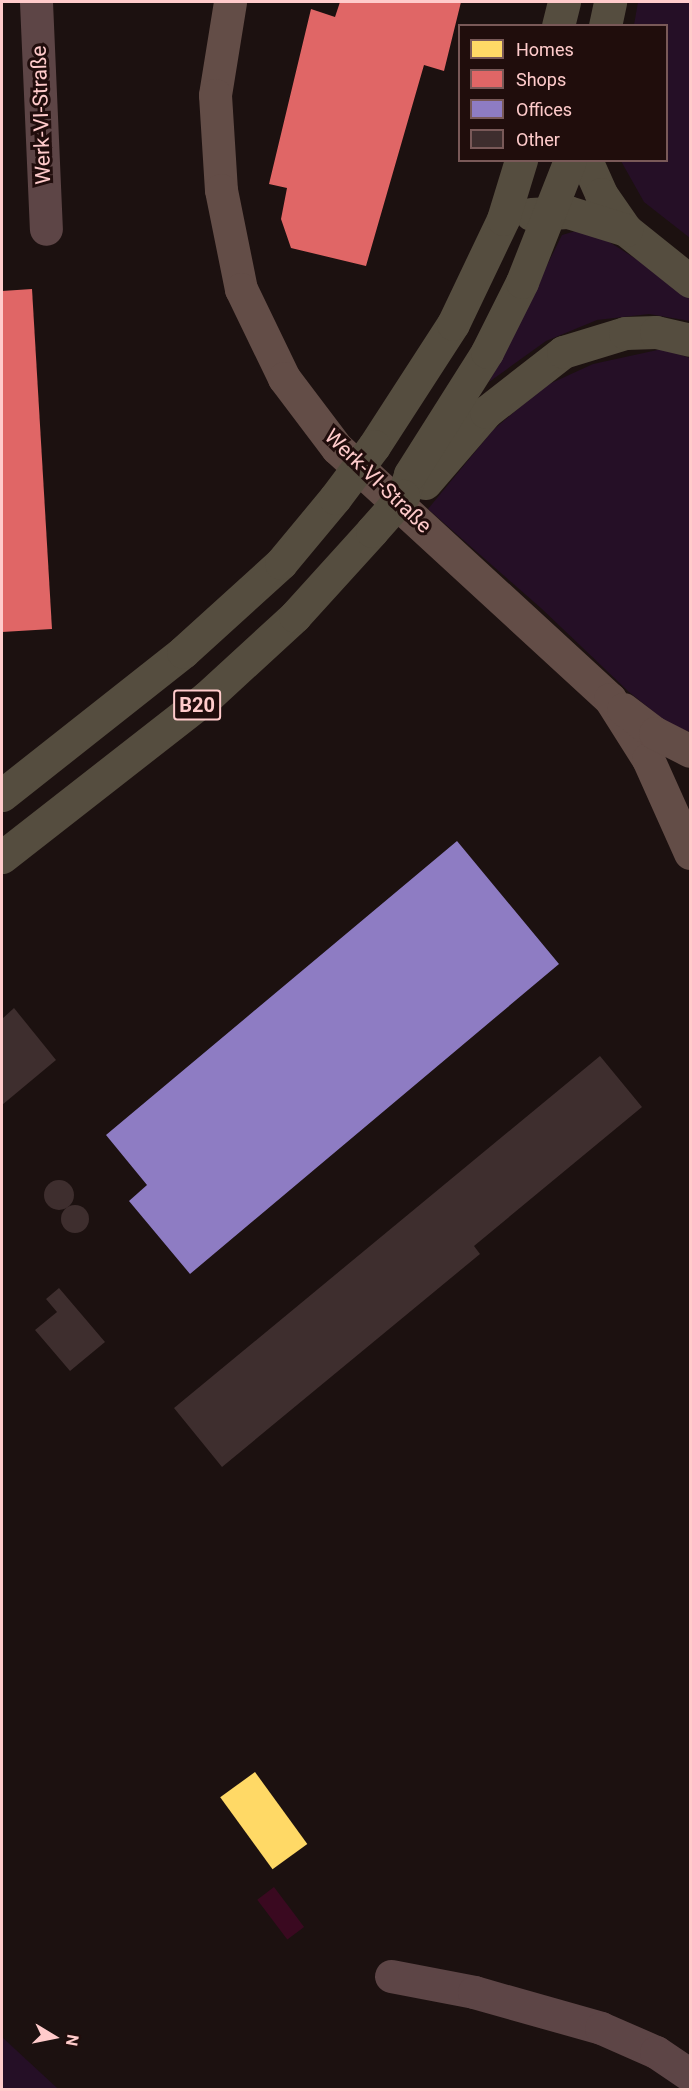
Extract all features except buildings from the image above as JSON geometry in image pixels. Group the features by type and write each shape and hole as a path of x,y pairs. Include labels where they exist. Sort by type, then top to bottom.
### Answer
{"highway":[{"path":"558,24 564,2"},
{"path":"605,24 610,2"},
{"name":"B20","path":"2,795 183,652 281,563 335,498 374,446 453,324 503,219 520,162"},
{"name":"B20","path":"2,857 207,697 295,616 412,485 487,352 552,212 569,162"},
{"path":"587,162 601,195 626,230 690,281"},
{"path":"503,219 552,212 586,216 626,230"},
{"path":"412,485 486,412 563,352 625,333 656,332 690,340"}],"main road":[{"name":"Werk-VI-Straße","path":"230,2 215,95 221,190 242,289 284,378 337,448 610,699 648,759 686,811 690,853"},
{"path":"610,699 655,733 690,750"}],"lane":[{"name":"Werk-VI-Straße","path":"36,2 46,229"},
{"path":"391,1976 474,1992 601,2028 656,2052 690,2075"}],"shaded area":[{"path":"638,2 690,2 690,238 644,202 622,162 668,162 668,24 634,24"},
{"path":"579,230 606,240 668,279 690,298 690,321 649,314 597,320 546,341 489,382 562,235"},
{"path":"662,349 690,358 690,732 669,724 629,692 542,609 428,509 493,430 545,386 593,364"},
{"path":"274,1887 304,1927 287,1940 257,1900"},
{"path":"2,2037 56,2087 58,2089 2,2089"}]}
